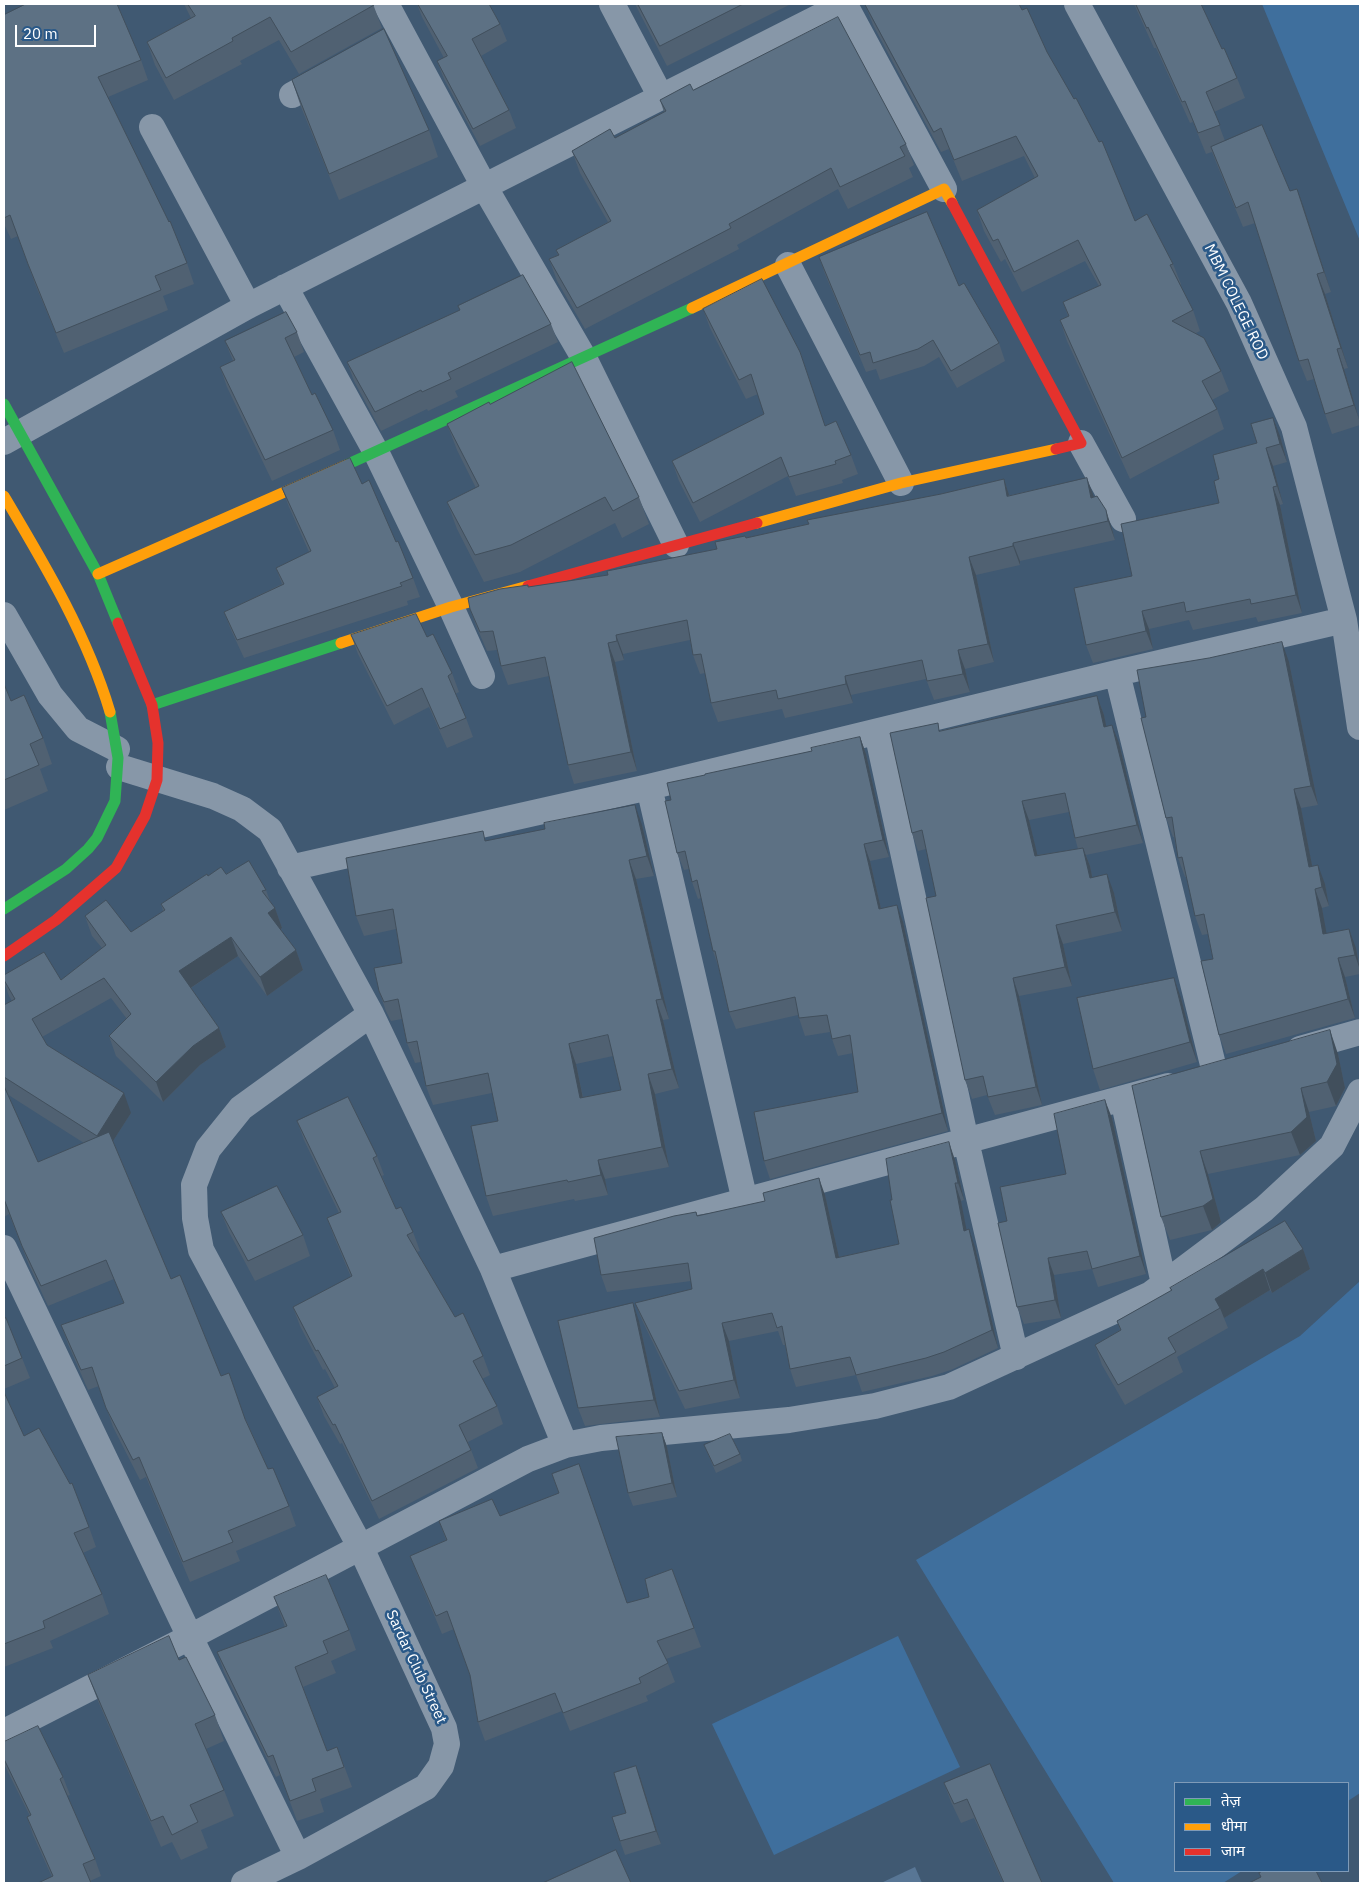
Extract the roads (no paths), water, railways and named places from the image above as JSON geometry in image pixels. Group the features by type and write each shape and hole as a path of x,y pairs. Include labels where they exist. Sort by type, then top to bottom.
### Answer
{"street":[{"path":"386,4 394,39 484,186 584,358 676,544"},
{"path":"612,4 661,97"},
{"path":"12,437 248,306 845,4 1123,519"},
{"name":"MBM COLEGE ROD","path":"1077,4 1239,303 1294,427 1344,620 1360,727"},
{"path":"292,95 352,62"},
{"path":"152,127 248,306"},
{"path":"98,574 584,358 788,265 944,189"},
{"path":"788,265 901,483"},
{"path":"285,287 376,452 451,606 482,676"},
{"path":"4,404 12,437 98,574 152,704 158,743 157,780 146,816 116,868 56,920 4,956"},
{"path":"152,704 451,606 901,483 1081,443"},
{"path":"4,496 74,618 97,670 112,715 118,758 114,806 98,837 80,859 4,909"},
{"path":"4,614 50,695 78,729 118,758 157,780 213,796 242,809 270,830 370,1014 493,1269 565,1445"},
{"path":"290,868 649,787 1117,673 1344,620"},
{"path":"493,1269 1208,1075 1117,673"},
{"path":"878,732 966,1141 1016,1357"},
{"path":"649,787 745,1200"},
{"name":"Sardar Club Street","path":"298,1857 426,1787 441,1766 447,1744 444,1728 361,1548 201,1250 196,1218 194,1185 208,1149 241,1108 370,1014"},
{"path":"1279,1055 1360,1032"},
{"path":"4,1732 361,1548 528,1459 565,1445 601,1438 789,1420 875,1406 948,1387 1151,1294 1264,1208 1332,1146 1360,1092"},
{"path":"1122,1099 1164,1284"},
{"path":"4,1248 190,1637 298,1857 244,1883"}]}
